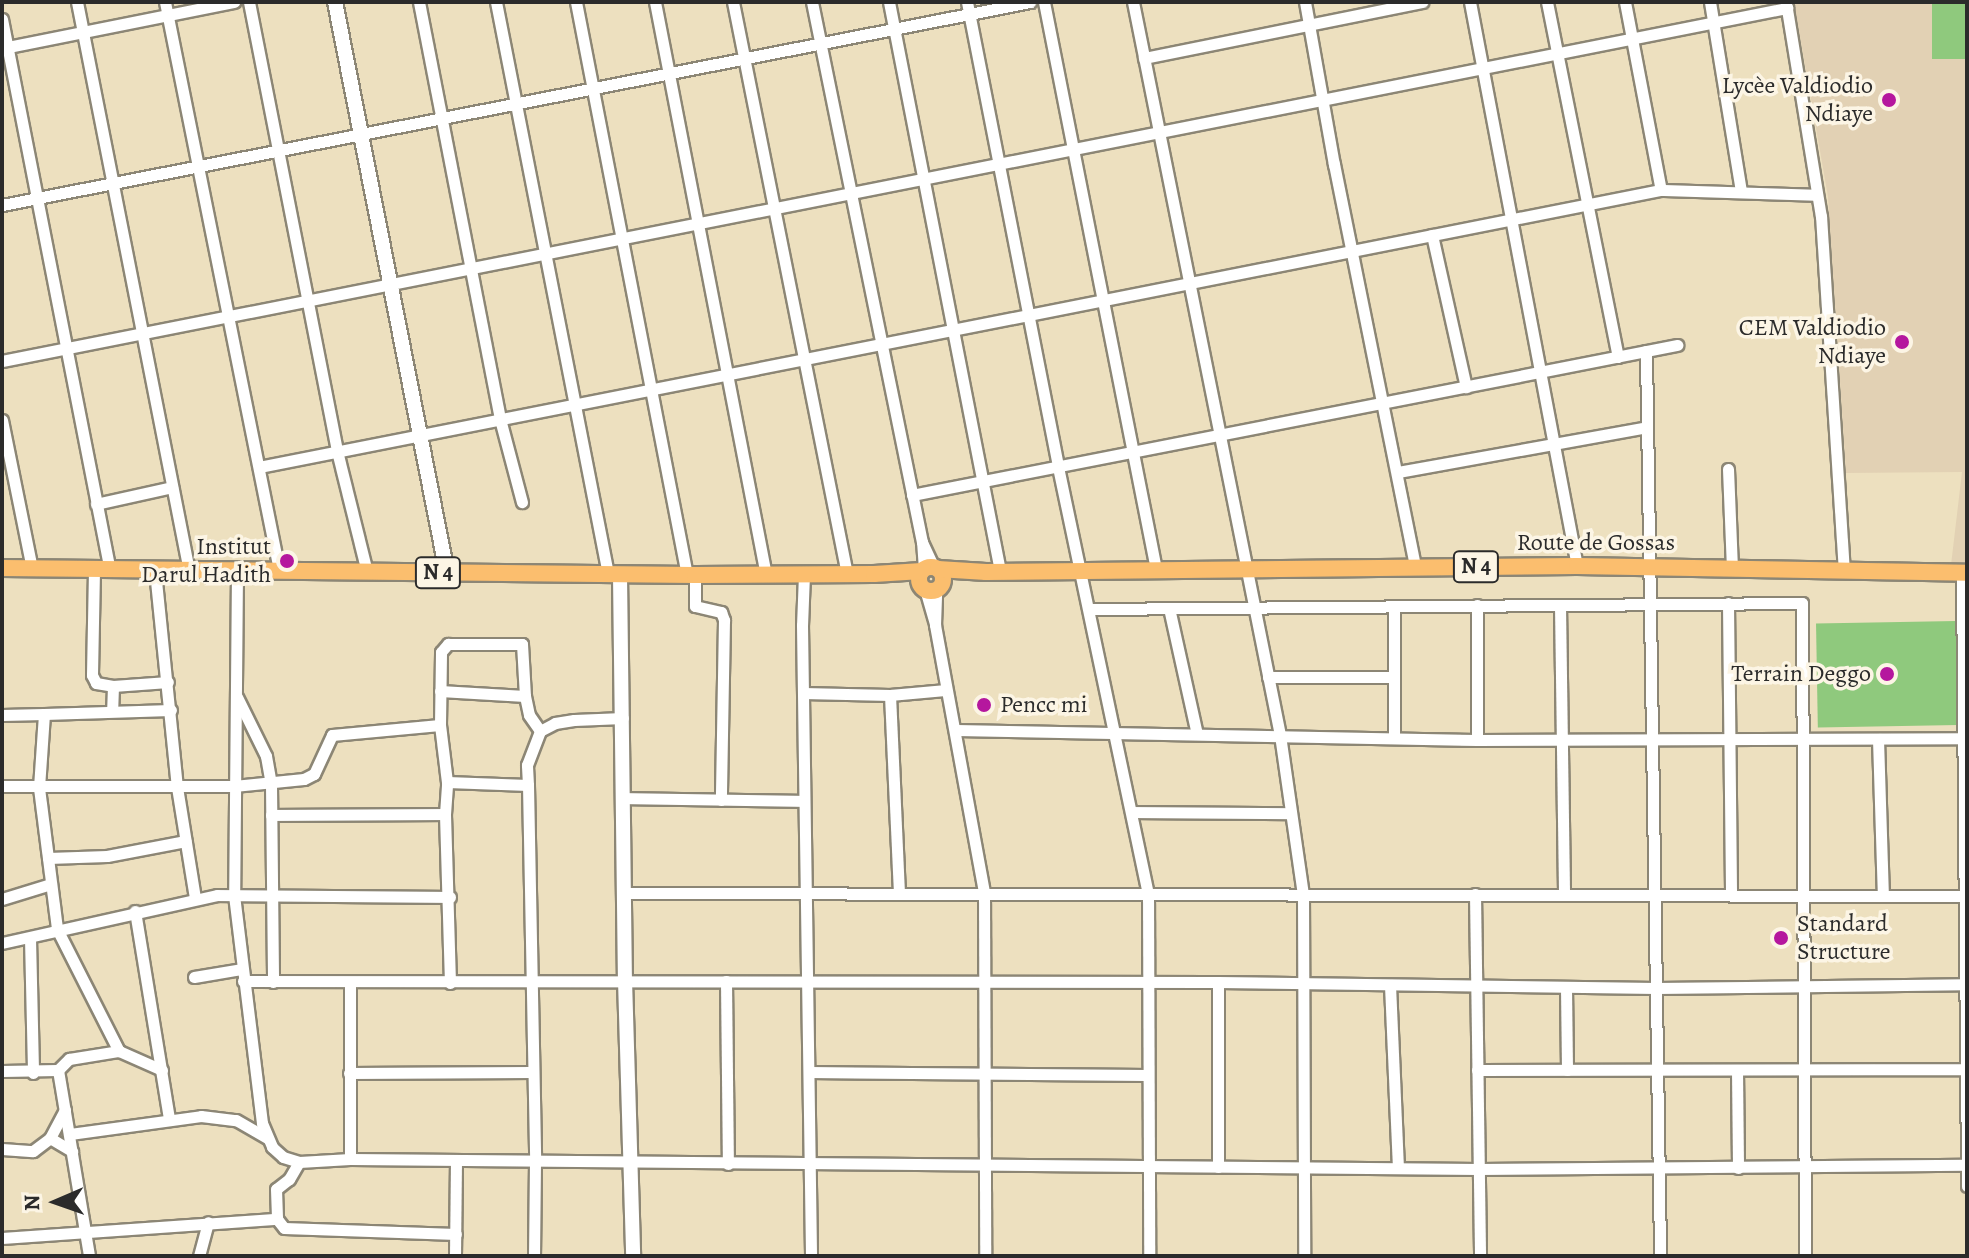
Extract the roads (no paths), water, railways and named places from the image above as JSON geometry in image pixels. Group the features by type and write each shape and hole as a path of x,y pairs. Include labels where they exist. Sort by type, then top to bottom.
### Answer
{"main road":[{"name":"Route de Gossas","path":"993,571 1577,566 1964,572"},
{"name":"N 4","path":"2,568 874,574 930,578 993,571"}],"street":[{"path":"77,2 189,571"},
{"path":"165,2 279,570"},
{"path":"5,47 234,2"},
{"path":"249,2 337,451 367,572"},
{"path":"335,2 447,573"},
{"path":"419,2 500,419 522,502"},
{"path":"496,2 575,404 614,574 623,718 625,980 633,1256"},
{"path":"576,2 695,606 721,612 724,620 721,800"},
{"path":"655,2 766,575"},
{"path":"733,2 847,574"},
{"path":"812,2 930,578 946,690 956,730 984,893 985,1256"},
{"path":"889,2 983,482 993,571"},
{"path":"2,205 894,29 968,8 1030,2"},
{"path":"1044,2 1156,569"},
{"path":"1133,2 1280,735 1303,894 1304,1256"},
{"path":"1305,2 1334,164 1354,250 1415,567"},
{"path":"1144,58 1422,2"},
{"path":"1470,2 1543,371 1577,566"},
{"path":"1547,2 1618,357"},
{"path":"1625,2 1661,190"},
{"path":"1710,2 1741,191"},
{"path":"2,361 1632,39 1786,5 1817,195 1844,571"},
{"path":"968,8 1058,467 1148,893 1149,1256"},
{"path":"2,19 96,504 102,571 92,675 96,683 113,686 168,682"},
{"path":"259,467 1661,190 1817,195"},
{"path":"1432,235 1466,387"},
{"path":"912,495 1677,345"},
{"path":"1646,351 1660,1256"},
{"path":"2,420 32,569"},
{"path":"1398,472 1556,441 1647,427"},
{"path":"1728,469 1732,567"},
{"path":"96,504 172,487"},
{"path":"155,571 177,787 195,898"},
{"path":"237,571 234,895 262,1123 269,1140 283,1157 299,1162 350,1159 1479,1169 1966,1165"},
{"path":"1964,572 1967,1186"},
{"path":"804,574 811,1256"},
{"path":"1728,603 1731,895"},
{"path":"1089,609 1802,603 1805,1256"},
{"path":"1477,605 1477,740"},
{"path":"1560,605 1564,895"},
{"path":"1394,606 1394,737"},
{"path":"1169,608 1197,734"},
{"path":"450,983 450,897 445,814 447,782 440,725 443,645 518,642 523,649 529,715 540,731"},
{"path":"1268,677 1394,677"},
{"path":"112,711 113,686"},
{"path":"803,693 890,695 946,690"},
{"path":"440,691 525,696"},
{"path":"235,694 266,756 271,785 273,982"},
{"path":"890,695 899,893"},
{"path":"2,715 171,710"},
{"path":"44,714 39,788 57,929 119,1051"},
{"path":"534,1256 527,765 540,731 555,723 623,718"},
{"path":"2,786 271,785 314,774 332,735 440,725"},
{"path":"956,730 1477,740 1965,738"},
{"path":"1878,739 1883,895"},
{"path":"447,782 528,785"},
{"path":"623,798 804,801"},
{"path":"1133,812 1291,813"},
{"path":"271,815 445,814"},
{"path":"48,858 107,856 186,841"},
{"path":"2,899 51,884"},
{"path":"624,893 1966,896"},
{"path":"2,943 195,898 272,894 450,897"},
{"path":"1475,894 1480,1256"},
{"path":"135,911 169,1118"},
{"path":"30,938 33,1073"},
{"path":"194,977 242,975 273,982 350,983 625,980 1218,982 1656,988 1964,984"},
{"path":"726,981 728,1164"},
{"path":"1218,982 1218,1167"},
{"path":"350,983 350,1159"},
{"path":"1390,985 1398,1168"},
{"path":"1566,987 1567,1070"},
{"path":"2,1071 33,1073 58,1070 69,1059 119,1051 162,1070"},
{"path":"1477,1070 1966,1069"},
{"path":"58,1070 89,1256"},
{"path":"1737,1070 1738,1168"},
{"path":"349,1073 532,1072"},
{"path":"809,1072 1147,1075"},
{"path":"2,1149 33,1151 50,1138 65,1110"},
{"path":"70,1134 201,1116 236,1120 269,1140"},
{"path":"50,1138 72,1151"},
{"path":"299,1162 289,1179 276,1189 277,1219 284,1228 456,1234"},
{"path":"455,1256 456,1162"},
{"path":"2,1238 277,1219"},
{"path":"199,1256 208,1222"}],"place":[{"name":"Lycèe Valdiodio Ndiaye","path":"1889,100"},
{"name":"CEM Valdiodio Ndiaye","path":"1902,342"},
{"name":"Institut Darul Hadith","path":"287,561"},
{"name":"Terrain Deggo","path":"1887,674"},
{"name":"Pencc mi","path":"984,705"},
{"name":"Standard Structure","path":"1781,938"}]}
